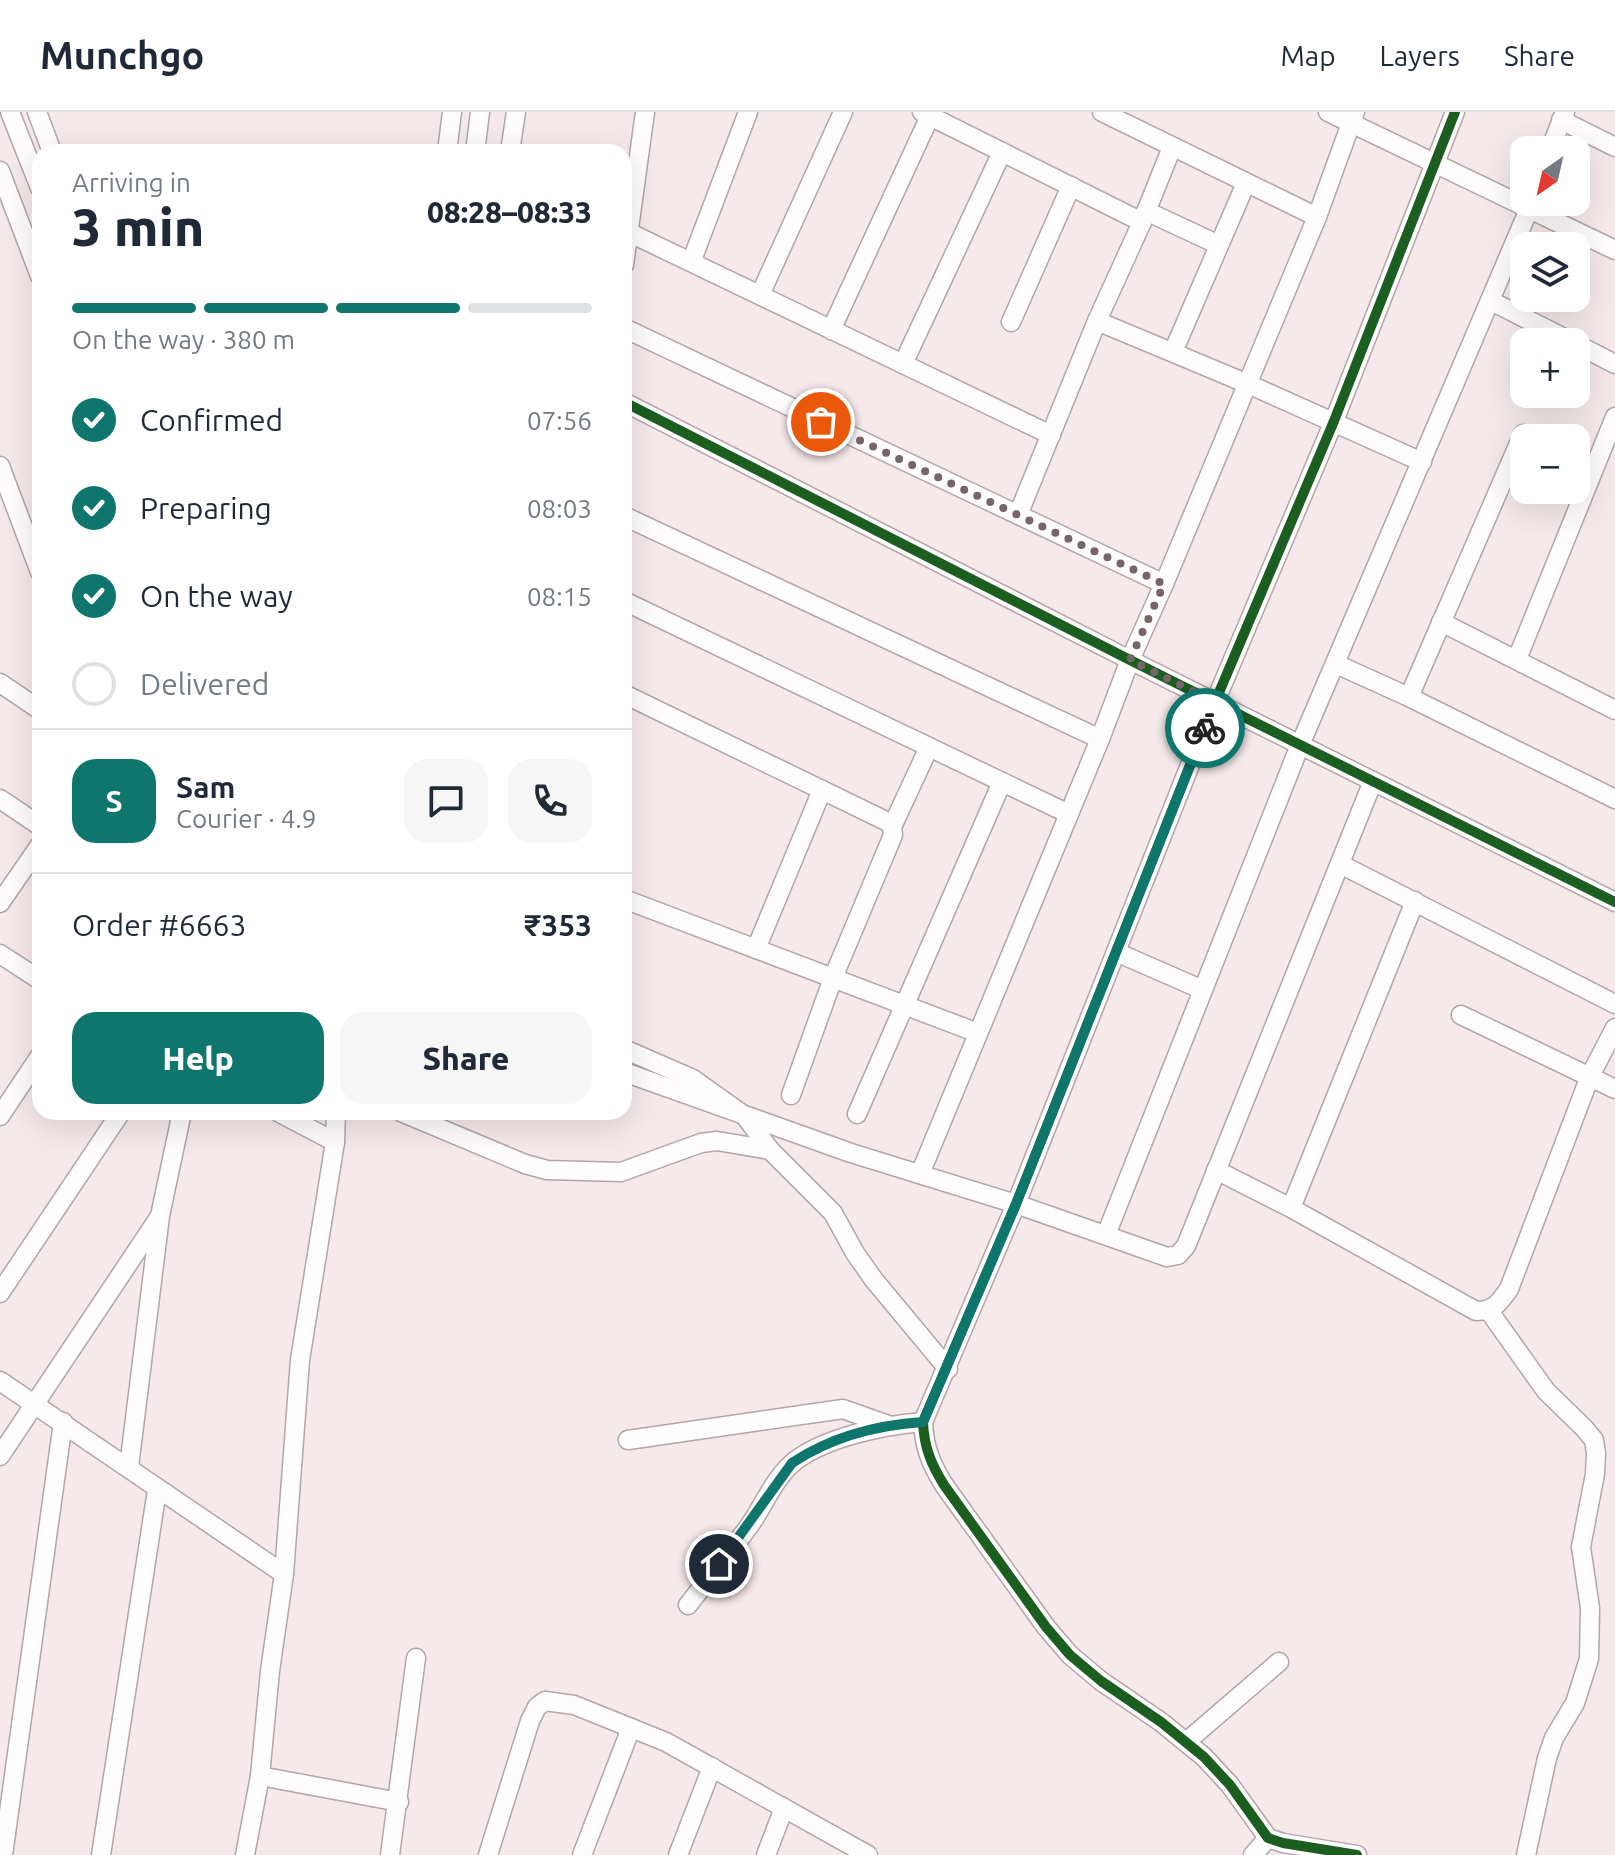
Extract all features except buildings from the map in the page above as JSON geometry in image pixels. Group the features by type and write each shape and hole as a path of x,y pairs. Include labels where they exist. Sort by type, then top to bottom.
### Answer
{"street":[{"path":"10,112 32,168"},
{"path":"37,112 49,144"},
{"path":"448,144 452,112"},
{"path":"476,144 480,112"},
{"path":"511,144 516,112"},
{"path":"632,204 645,112"},
{"path":"692,260 748,112"},
{"path":"760,295 843,112"},
{"path":"1102,112 1317,217"},
{"path":"1328,112 1353,118 1436,162 1510,195"},
{"path":"1357,1855 1320,1852 1268,1838 1230,1785 1186,1742 1070,1655 1046,1627 937,1475 924,1444 923,1422 1016,1204 1215,702 1334,421 1455,112"},
{"path":"831,330 926,114 1071,186 1219,245"},
{"path":"1555,136 1563,116 1615,147"},
{"path":"920,1174 1130,660 1317,217 1353,118"},
{"path":"1018,515 1172,147"},
{"path":"903,364 1002,152"},
{"path":"0,171 32,255"},
{"path":"1173,352 1246,183"},
{"path":"1011,322 1071,186"},
{"path":"1106,1235 1300,745 1526,216"},
{"path":"1552,216 1615,250"},
{"path":"632,234 1051,435"},
{"path":"1491,301 1544,328"},
{"path":"1097,321 1334,421 1422,462"},
{"path":"632,332 1164,584"},
{"path":"1590,351 1615,364"},
{"path":"632,406 1615,902"},
{"path":"1517,659 1610,451 1615,417"},
{"path":"1409,697 1510,464"},
{"path":"0,466 32,551"},
{"path":"632,520 1100,739"},
{"path":"632,605 1069,814"},
{"path":"1441,622 1615,710"},
{"path":"1336,664 1615,799"},
{"path":"0,683 32,705"},
{"path":"632,698 888,822 892,827 893,835 833,978 791,1095"},
{"path":"892,827 929,747"},
{"path":"632,1075 745,1116 1016,1204 1167,1257 1178,1255 1186,1246 1373,781"},
{"path":"857,1114 1002,782"},
{"path":"756,949 822,790"},
{"path":"0,799 32,821"},
{"path":"0,903 32,857"},
{"path":"1340,864 1615,1004"},
{"path":"1291,1208 1415,901"},
{"path":"632,902 978,1033"},
{"path":"1116,952 1203,990"},
{"path":"0,954 32,975"},
{"path":"1461,1015 1615,1089"},
{"path":"1216,1170 1476,1311 1489,1311 1499,1304 1509,1289 1590,1076 1615,1028"},
{"path":"632,1052 693,1079 745,1116 770,1150 833,1213 874,1280 948,1369"},
{"path":"0,1116 32,1068"},
{"path":"0,1293 116,1120"},
{"path":"129,1467 160,1216 180,1120"},
{"path":"293,1120 335,1142"},
{"path":"245,1855 260,1776 270,1671 284,1574 300,1360 335,1142 336,1120"},
{"path":"420,1120 525,1164 547,1170 621,1172 701,1143 717,1141 770,1150"},
{"path":"0,1456 160,1216"},
{"path":"1489,1311 1546,1391 1594,1440 1596,1453 1581,1547 1590,1608 1589,1659 1575,1703 1554,1738 1547,1758 1526,1855"},
{"path":"0,1381 284,1574"},
{"path":"628,1440 835,1410 854,1412 888,1425"},
{"path":"3,1855 63,1422"},
{"path":"688,1605 792,1463 863,1431 923,1422"},
{"path":"101,1855 157,1490"},
{"path":"390,1855 416,1658"},
{"path":"1186,1742 1279,1662"},
{"path":"488,1855 537,1707 545,1701 574,1705 666,1742 858,1853"},
{"path":"582,1855 631,1728"},
{"path":"678,1855 712,1767"},
{"path":"260,1776 399,1802"},
{"path":"766,1855 784,1808"},
{"path":"1253,1855 1268,1838"}],"cycle path":[{"path":"1357,1855 1268,1838 1230,1785 1204,1757 1070,1655 1046,1627 944,1485 929,1455 923,1422 1016,1204 1215,702 1334,421 1455,112"},
{"path":"632,406 1615,902"}],"way so far":[{"path":"821,422 1164,584 1130,660 1215,702 1205,728"}],"route":[{"path":"719,1564 792,1463 863,1431 923,1422 1016,1204 1205,728"}]}
